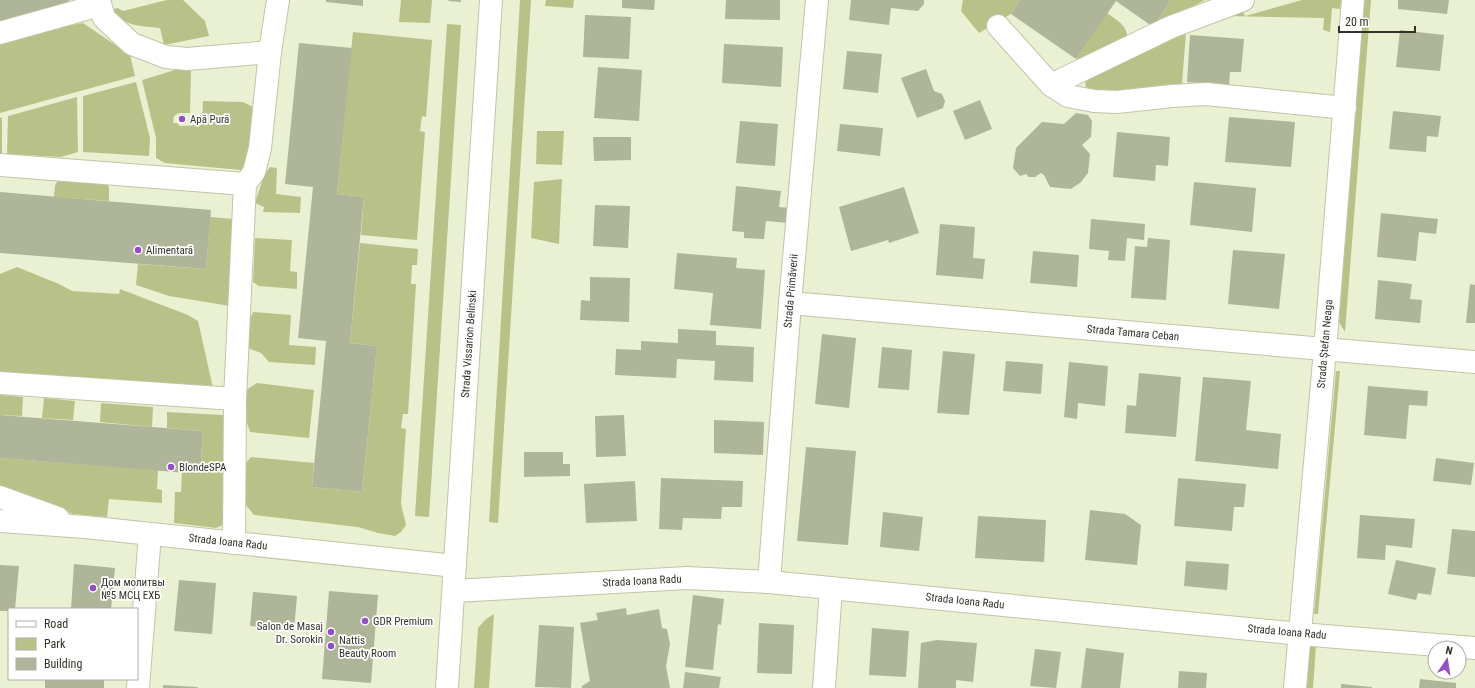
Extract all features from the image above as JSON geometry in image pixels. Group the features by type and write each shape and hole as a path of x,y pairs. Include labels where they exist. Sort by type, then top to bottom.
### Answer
{"street":[{"path":"234,543 235,399 245,184 254,172 260,148 270,52 278,0"},
{"name":"Strada Vissarion Belinski","path":"448,688 491,0"},
{"name":"Strada Primăverii","path":"768,582 790,303 817,0"},
{"path":"1050,85 1171,27 1243,0"},
{"name":"Strada Ștefan Neaga","path":"1295,688 1325,350 1353,0"},
{"path":"0,33 99,3 104,18 132,44 166,57 187,59 270,52"},
{"path":"998,26 1050,85 1068,96 1094,101 1117,102 1206,94 1345,108"},
{"path":"0,165 245,184"},
{"name":"Strada Tamara Ceban","path":"790,303 1475,362"},
{"path":"0,383 235,399"},
{"path":"0,497 85,527"},
{"name":"Strada Ioana Radu","path":"0,521 85,527 455,566"},
{"path":"138,688 150,534"},
{"name":"Strada Ioana Radu","path":"454,592 687,578 768,582 1300,634 1475,648"},
{"path":"824,688 831,588"}],"green space":[{"path":"167,0 183,0 205,21 209,36 164,45 160,28 140,26 127,22 117,15 113,9 118,8 123,11"},
{"path":"401,0 432,0 430,23 399,22"},
{"path":"520,0 531,0 498,523 489,522"},
{"path":"546,0 574,0 573,8 545,6"},
{"path":"963,0 1020,0 1011,14 979,33 961,11"},
{"path":"1171,0 1205,0 1153,27"},
{"path":"1302,0 1341,0 1340,9 1332,8 1330,32 1323,30 1324,18 1227,16 1186,32 1182,84 1108,93 1094,91 1086,87 1085,80 1185,28 1241,7 1245,16"},
{"path":"1364,0 1371,0 1345,332 1339,322"},
{"path":"1107,13 1122,24 1126,31 1127,41 1083,62 1076,59"},
{"path":"83,23 130,55 135,76 0,113 0,42 28,33"},
{"path":"447,24 461,25 429,517 415,516"},
{"path":"353,32 432,40 426,117 422,116 420,131 425,132 417,240 361,235 364,197 337,194"},
{"path":"178,69 191,71 190,113 179,113 174,116 173,123 177,123 180,126 202,125 203,101 243,102 253,107 249,164 241,170 165,163 156,158 156,138 142,80"},
{"path":"136,82 150,138 149,156 83,152 83,96"},
{"path":"77,97 78,152 61,157 7,154 8,116"},
{"path":"2,117 2,154 0,154 0,118"},
{"path":"537,131 564,131 562,165 536,164"},
{"path":"270,167 277,168 276,194 301,197 300,213 263,212 264,207 255,203 264,175"},
{"path":"59,177 103,179 109,187 109,201 54,197 55,186"},
{"path":"562,179 559,244 531,238 534,182"},
{"path":"210,217 234,219 230,306 169,296 136,285 138,264 206,269"},
{"path":"255,238 292,240 290,271 297,272 297,289 259,286 253,282"},
{"path":"360,243 418,249 417,265 412,265 411,284 416,284 408,414 403,414 401,428 406,429 401,504 406,525 401,532 395,536 358,527 254,515 246,505 243,489 245,464 251,457 314,463 312,487 362,492 377,346 350,343"},
{"path":"17,267 59,284 72,291 119,294 120,289 188,315 198,321 213,388 0,374 0,274"},
{"path":"253,312 291,315 289,345 316,347 315,365 269,362 261,353 245,347 247,328"},
{"path":"1336,371 1340,371 1318,614 1314,614"},
{"path":"257,383 314,390 309,438 250,432 247,423 246,390"},
{"path":"0,395 23,397 22,416 0,415"},
{"path":"44,398 75,401 73,420 42,418"},
{"path":"101,403 153,407 152,427 100,422"},
{"path":"167,412 223,415 227,420 226,518 223,525 216,528 174,523 175,492 181,492 182,472 200,473 203,431 167,428"},
{"path":"0,458 158,470 157,489 162,490 162,503 109,499 107,517 73,514 0,488"},
{"path":"494,614 489,688 474,688 478,628 486,619"},
{"path":"1310,645 1316,645 1313,688 1307,688"}],"building":[{"path":"0,0 69,0 70,6 0,25"},
{"path":"326,0 363,0 363,6 326,2"},
{"path":"461,0 461,2 448,1"},
{"path":"622,0 655,0 654,10 622,8"},
{"path":"726,0 780,0 780,20 725,19"},
{"path":"851,0 924,0 924,4 918,11 891,8 889,25 849,20"},
{"path":"1020,0 1171,0 1153,27 1116,1 1076,59 1011,14"},
{"path":"1398,0 1449,0 1447,14 1398,9"},
{"path":"585,15 631,17 629,59 583,57"},
{"path":"1400,30 1444,35 1440,71 1396,67"},
{"path":"1190,35 1244,39 1241,72 1230,72 1229,85 1187,82"},
{"path":"299,43 352,48 337,194 364,197 350,343 377,346 362,492 312,487 326,341 298,338 313,187 285,184"},
{"path":"724,44 783,47 781,87 722,83"},
{"path":"847,51 882,54 878,93 843,89"},
{"path":"598,67 642,70 639,121 594,118"},
{"path":"926,69 934,91 942,94 945,101 943,108 917,118 901,78"},
{"path":"980,100 992,129 965,140 953,111"},
{"path":"1393,111 1441,116 1438,137 1427,136 1426,152 1389,149"},
{"path":"1076,113 1088,115 1092,121 1091,137 1082,145 1090,154 1088,173 1081,182 1071,189 1050,187 1044,175 1041,173 1035,177 1029,177 1026,174 1020,176 1013,168 1016,148 1042,122 1064,124"},
{"path":"180,114 184,114 186,118 184,122 180,122 178,120 178,116"},
{"path":"1229,117 1295,122 1291,167 1225,162"},
{"path":"740,121 778,124 775,166 736,163"},
{"path":"840,124 883,128 880,156 837,151"},
{"path":"1117,132 1170,137 1168,166 1156,165 1155,181 1113,177"},
{"path":"593,137 631,137 631,160 594,161"},
{"path":"1194,182 1256,188 1252,232 1190,225"},
{"path":"736,186 781,191 779,207 790,208 788,223 766,221 764,239 744,238 744,232 732,231"},
{"path":"904,187 919,233 889,243 888,240 851,251 839,207"},
{"path":"0,192 211,210 206,269 0,253"},
{"path":"595,205 630,206 628,248 593,246"},
{"path":"1381,213 1438,219 1436,234 1419,232 1416,261 1377,257"},
{"path":"1091,219 1145,224 1144,240 1127,238 1125,261 1108,260 1109,251 1089,249"},
{"path":"940,224 975,227 973,258 985,259 983,279 936,275"},
{"path":"1148,238 1170,240 1166,300 1131,298 1135,246 1147,247"},
{"path":"1233,250 1285,254 1279,309 1228,304"},
{"path":"1033,251 1079,255 1077,287 1030,283"},
{"path":"677,253 737,258 736,268 765,270 761,329 710,325 713,293 674,289"},
{"path":"590,277 630,278 629,322 580,320 581,300 590,301"},
{"path":"1378,280 1412,284 1410,299 1422,300 1420,323 1375,319"},
{"path":"1470,284 1475,285 1475,323 1466,323"},
{"path":"678,329 716,331 716,345 754,347 753,382 714,380 715,361 677,359 676,378 615,375 616,349 641,350 641,341 678,343"},
{"path":"822,334 856,338 849,408 815,404"},
{"path":"882,347 912,350 909,390 878,388"},
{"path":"943,351 975,354 969,415 937,413"},
{"path":"1006,361 1043,364 1041,394 1003,391"},
{"path":"1069,362 1108,366 1105,406 1078,403 1077,419 1064,417"},
{"path":"1139,373 1181,377 1176,437 1125,433 1127,405 1136,406"},
{"path":"1203,377 1251,381 1246,430 1281,434 1278,469 1195,461"},
{"path":"1368,386 1428,391 1427,406 1409,405 1406,439 1364,435"},
{"path":"0,415 203,431 200,474 0,458"},
{"path":"624,415 626,456 596,457 595,416"},
{"path":"714,420 764,422 763,455 714,453"},
{"path":"806,447 856,451 848,545 797,541"},
{"path":"524,452 563,452 563,464 570,464 570,476 524,477"},
{"path":"1436,458 1474,463 1471,485 1433,481"},
{"path":"661,478 743,481 742,507 722,507 721,519 683,518 682,530 659,529"},
{"path":"1178,478 1246,484 1244,507 1234,507 1232,531 1174,526"},
{"path":"635,481 637,521 586,523 584,484"},
{"path":"1090,510 1125,514 1141,525 1137,565 1085,560"},
{"path":"883,512 923,517 919,551 880,547"},
{"path":"1360,515 1415,519 1412,548 1386,545 1385,560 1357,558"},
{"path":"978,516 1046,520 1044,562 975,558"},
{"path":"1452,529 1475,531 1475,577 1447,574"},
{"path":"1396,560 1436,568 1431,595 1418,593 1416,600 1388,594"},
{"path":"1186,561 1229,564 1227,590 1184,586"},
{"name":"Дом молитвы №5 МСЦ ЕХБ","path":"74,564 115,568 111,608 71,608"},
{"path":"0,565 19,566 15,608 8,608 8,611 0,611"},
{"path":"179,580 216,583 212,634 174,631"},
{"path":"329,591 378,595 371,683 322,679"},
{"path":"253,592 297,596 294,630 250,626"},
{"path":"693,595 724,599 721,625 718,624 713,670 685,667"},
{"path":"626,608 627,615 659,609 662,628 667,629 670,644 666,666 670,688 582,688 582,686 590,681 580,623 598,620 596,613"},
{"path":"759,623 794,625 792,674 757,673"},
{"path":"539,625 574,627 571,688 535,687"},
{"path":"872,628 909,631 906,677 869,675"},
{"path":"937,640 977,643 973,682 956,680 956,688 918,688 921,643"},
{"path":"1086,648 1124,653 1120,688 1081,688"},
{"path":"1035,649 1061,652 1056,688 1030,686"},
{"path":"1179,671 1207,673 1206,688 1178,688"},
{"path":"685,672 721,677 719,688 683,688"},
{"path":"1420,679 1456,683 1456,688 1419,688"},
{"path":"45,680 104,680 104,688 45,688"},
{"path":"1341,684 1372,687 1372,688 1341,688"},
{"path":"163,685 198,687 198,688 163,688"}],"place":[{"name":"Apă Pură","path":"182,119"},
{"name":"Alimentară","path":"138,250"},
{"name":"BlondeSPA","path":"171,467"},
{"name":"Дом молитвы №5 МСЦ ЕХБ","path":"93,588"},
{"name":"GDR Premium","path":"365,621"},
{"name":"Salon de Masaj Dr. Sorokin","path":"331,632"},
{"name":"Nattis Beauty Room","path":"331,646"}]}
